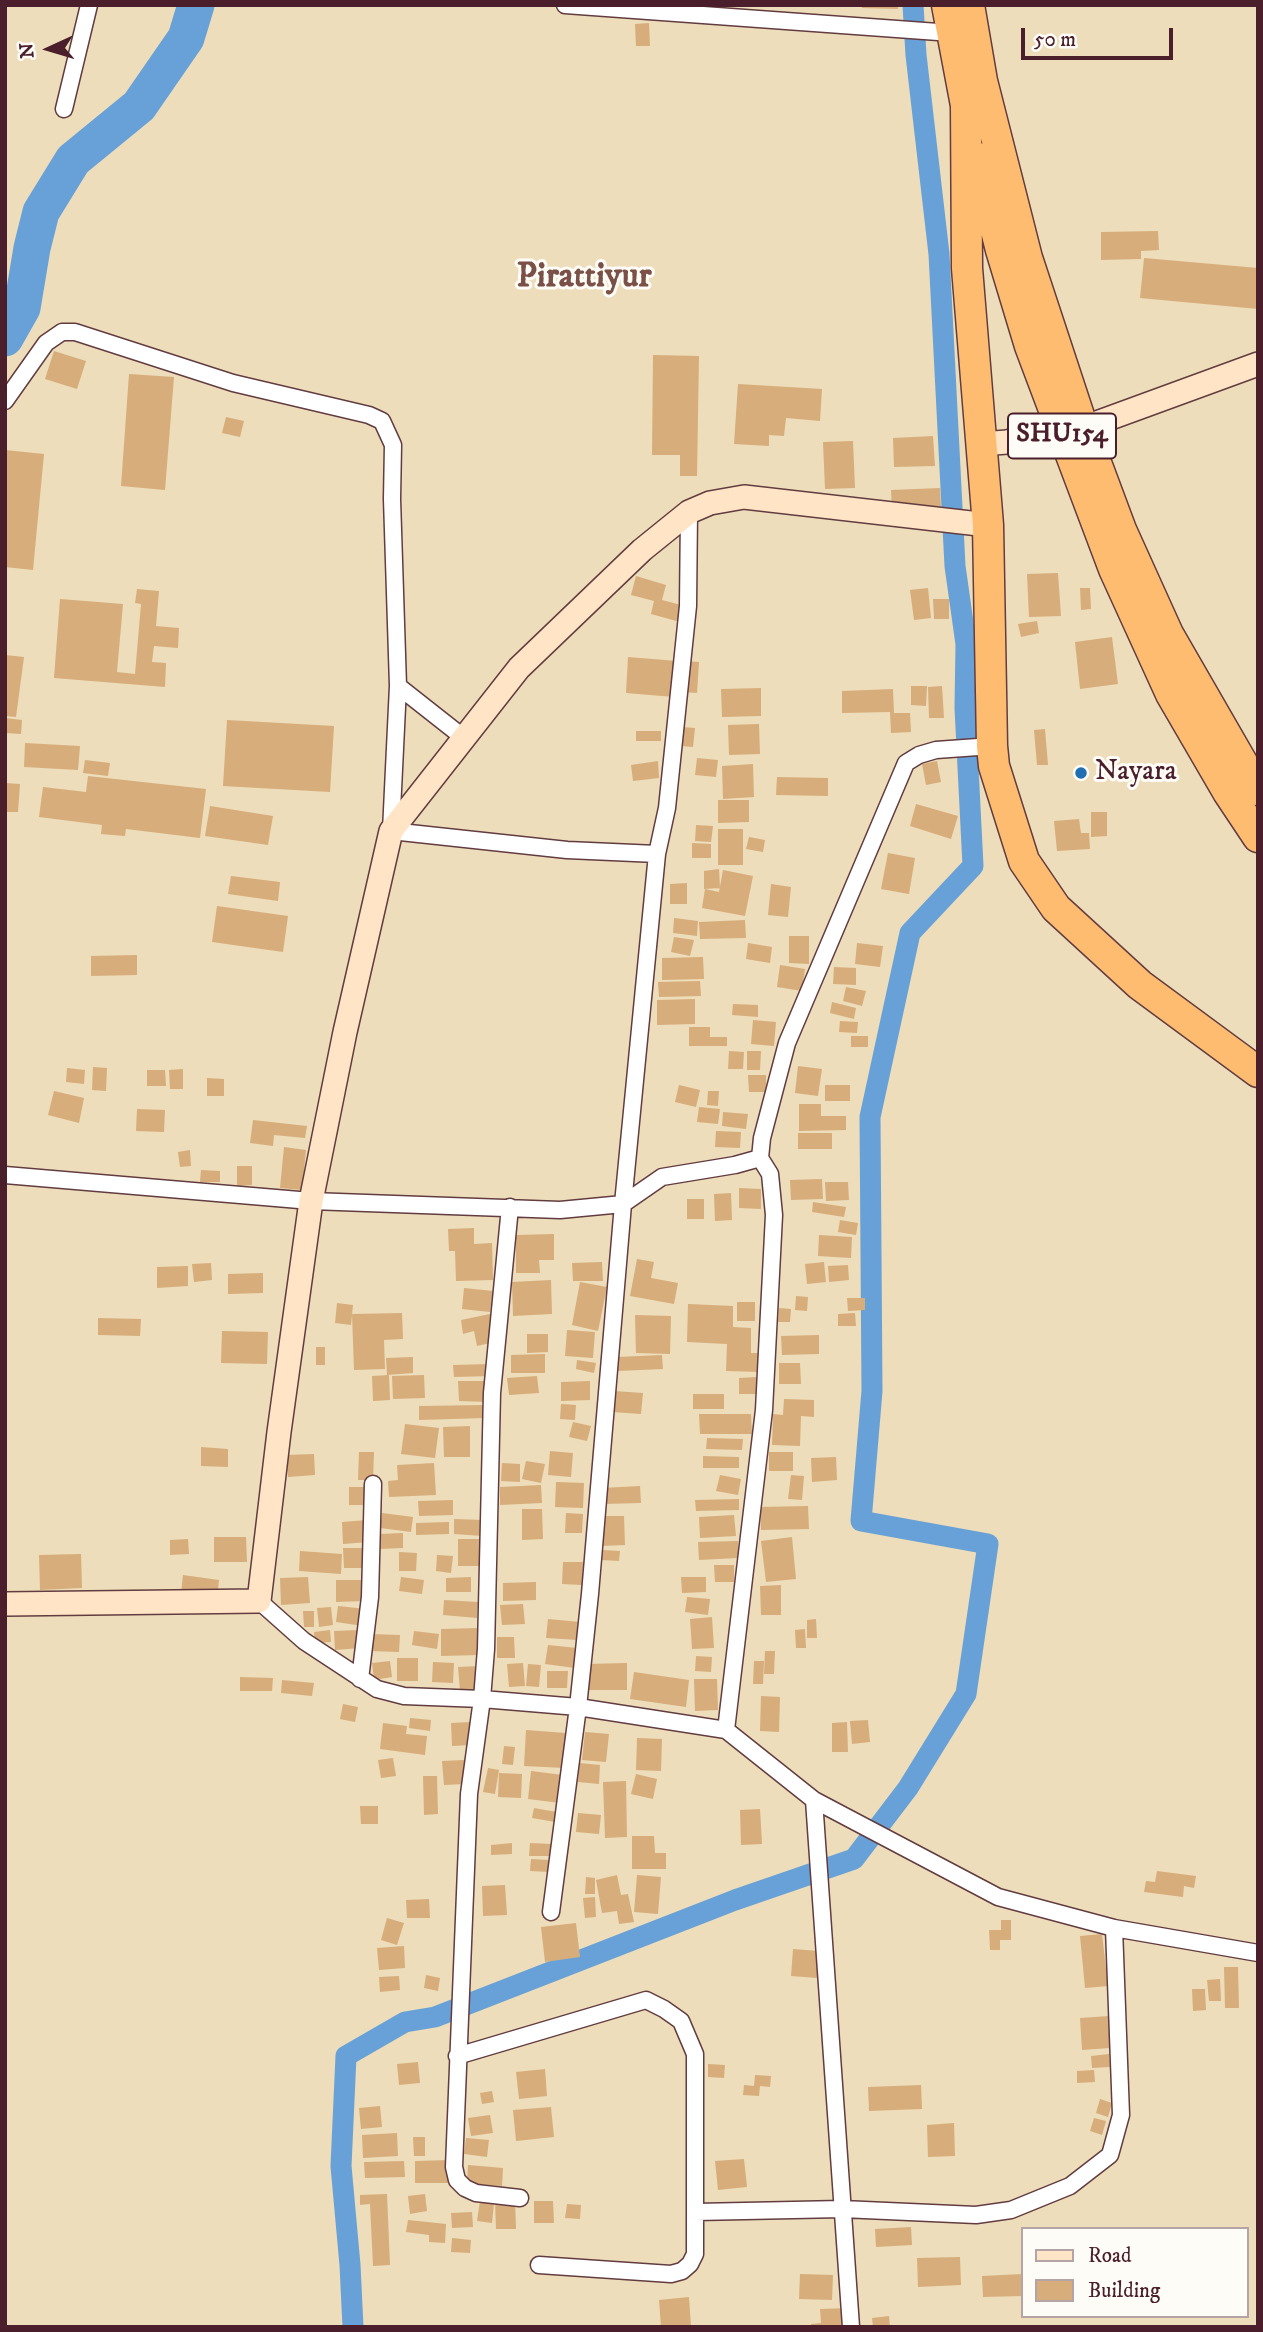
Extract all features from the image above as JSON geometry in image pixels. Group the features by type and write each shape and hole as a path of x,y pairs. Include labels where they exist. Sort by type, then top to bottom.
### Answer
{"highway":[{"path":"970,5 982,81 1071,428 1168,634 1258,790"},
{"name":"SHU154","path":"942,24 966,106 1001,250 1030,346 1071,428 1114,569 1171,694 1228,792 1258,837"},
{"path":"982,81 966,106 967,268 981,444 977,524 986,747 1024,861 1056,908 1140,985 1258,1072"}],"street":[{"path":"64,109 89,5"},
{"path":"565,5 901,30 942,24"},
{"path":"5,401 46,344 62,332 75,332 233,383 369,415 382,421 393,445 392,499 398,686 391,831 345,1032 311,1201 280,1419 259,1601"},
{"path":"981,444 1007,442 1071,428 1258,364"},
{"path":"391,831 519,668 642,550 689,512 710,503 744,497 977,524"},
{"path":"551,1912 590,1594 623,1204 657,854 667,808 688,606 689,512"},
{"path":"398,686 464,738"},
{"path":"726,1730 764,1410 774,1215 770,1174 760,1158 762,1138 787,1043 906,763 919,755 936,750 986,747"},
{"path":"391,831 567,850 657,854"},
{"path":"5,1175 311,1201 560,1210 623,1204 662,1177 735,1165 760,1158"},
{"path":"510,1207 492,1393 486,1649 469,1794 454,2167 457,2180 465,2188 476,2193 520,2198"},
{"path":"360,1679 370,1597 373,1484"},
{"path":"5,1604 259,1601 303,1641 377,1689 404,1696 578,1707 726,1730 814,1800 998,1897 1114,1928 1258,1953"},
{"path":"814,1800 851,2327"},
{"path":"696,2212 842,2209 976,2215 1011,2210 1069,2186 1110,2155 1121,2115 1114,1928"},
{"path":"457,2056 646,2000 681,2021 695,2054 695,2255 690,2264 682,2271 671,2274 539,2265"}],"building":[{"path":"862,5 898,5 898,9 862,8"},
{"path":"649,23 650,46 636,46 635,24"},
{"path":"1158,231 1159,250 1141,251 1141,259 1101,260 1101,232"},
{"path":"1144,258 1258,268 1258,309 1140,298"},
{"path":"54,351 86,361 77,389 45,379"},
{"path":"653,355 699,356 697,476 680,476 680,455 652,455"},
{"path":"129,374 174,377 165,490 121,486"},
{"path":"738,384 822,389 820,421 786,418 784,436 769,435 769,446 734,444"},
{"path":"226,417 244,421 240,437 222,433"},
{"path":"933,436 935,466 894,467 893,438"},
{"path":"853,441 855,488 825,489 823,442"},
{"path":"5,450 44,454 33,570 5,567"},
{"path":"940,488 941,507 892,509 891,490"},
{"path":"1058,573 1061,616 1029,617 1027,574"},
{"path":"636,576 666,585 662,600 685,606 680,622 651,614 654,601 631,595"},
{"path":"928,588 931,618 914,620 910,590"},
{"path":"1080,588 1090,588 1091,609 1081,610"},
{"path":"137,589 159,591 156,626 179,628 178,648 154,646 152,662 166,663 165,687 54,678 60,599 123,604 117,672 135,674 141,604 135,603"},
{"path":"933,599 949,599 949,619 934,619"},
{"path":"1037,621 1039,633 1021,637 1018,624"},
{"path":"1112,637 1118,684 1080,689 1075,642"},
{"path":"5,655 24,657 16,717 5,716"},
{"path":"628,657 677,661 674,697 626,693"},
{"path":"683,661 699,662 697,693 681,692"},
{"path":"911,686 927,686 926,706 911,705"},
{"path":"942,686 944,718 929,718 928,687"},
{"path":"761,688 761,716 722,717 721,689"},
{"path":"893,689 894,713 910,713 911,732 891,733 890,712 842,713 842,691"},
{"path":"5,718 22,720 21,734 5,733"},
{"path":"227,720 334,726 330,792 223,786"},
{"path":"759,724 760,754 729,755 728,725"},
{"path":"683,727 695,728 693,747 681,746"},
{"path":"1045,729 1048,765 1037,765 1034,730"},
{"path":"636,731 661,731 661,741 636,741"},
{"path":"25,743 80,746 78,770 24,767"},
{"path":"697,758 718,760 716,777 695,775"},
{"path":"85,760 110,763 108,776 83,773"},
{"path":"658,761 659,778 633,781 631,765"},
{"path":"937,761 941,782 926,785 922,764"},
{"path":"753,764 754,797 723,799 722,766"},
{"path":"88,776 206,789 200,838 126,829 125,836 101,834 102,825 39,817 43,787 86,792"},
{"path":"777,777 828,778 828,796 776,795"},
{"path":"5,783 20,784 18,812 5,812"},
{"path":"718,800 749,800 749,822 718,823"},
{"path":"916,804 958,816 951,839 910,826"},
{"path":"210,806 273,816 268,845 205,836"},
{"path":"1091,812 1107,812 1107,836 1091,837"},
{"path":"1079,819 1081,833 1089,833 1090,849 1057,851 1054,821"},
{"path":"696,825 713,826 711,842 695,841"},
{"path":"718,829 743,829 743,865 718,865"},
{"path":"749,837 765,840 763,852 746,849"},
{"path":"692,843 711,844 711,858 692,858"},
{"path":"888,853 915,858 909,894 881,889"},
{"path":"719,869 720,888 704,889 704,871"},
{"path":"723,870 753,876 745,916 702,908 705,889 719,892"},
{"path":"231,876 280,882 278,901 228,894"},
{"path":"687,883 687,904 670,904 670,884"},
{"path":"771,884 791,887 788,917 768,915"},
{"path":"217,906 288,916 283,952 212,942"},
{"path":"674,918 698,921 697,936 673,933"},
{"path":"745,920 746,938 700,939 699,922"},
{"path":"789,936 809,936 809,964 789,963"},
{"path":"674,937 694,940 690,956 671,952"},
{"path":"748,943 772,947 770,963 746,959"},
{"path":"857,943 883,946 880,967 855,964"},
{"path":"137,955 137,975 91,976 91,956"},
{"path":"703,957 704,979 662,980 662,958"},
{"path":"780,965 805,969 802,991 777,987"},
{"path":"834,967 856,968 856,985 833,984"},
{"path":"700,981 701,996 659,997 658,982"},
{"path":"846,987 866,991 862,1006 843,1001"},
{"path":"695,999 695,1024 657,1025 657,1000"},
{"path":"832,1002 856,1008 854,1019 830,1013"},
{"path":"733,1004 758,1005 758,1017 732,1015"},
{"path":"753,1020 776,1022 774,1046 751,1044"},
{"path":"840,1021 858,1022 857,1033 839,1032"},
{"path":"689,1027 710,1027 710,1037 727,1037 727,1046 689,1046"},
{"path":"851,1036 868,1036 868,1047 851,1047"},
{"path":"729,1051 744,1052 743,1069 728,1069"},
{"path":"747,1051 761,1051 760,1070 747,1070"},
{"path":"798,1066 822,1069 818,1096 795,1093"},
{"path":"93,1067 107,1068 106,1091 92,1090"},
{"path":"67,1068 85,1070 84,1084 66,1082"},
{"path":"183,1069 183,1089 170,1089 169,1070"},
{"path":"147,1070 165,1070 166,1086 147,1086"},
{"path":"748,1075 766,1075 766,1092 749,1092"},
{"path":"207,1078 224,1079 224,1096 207,1096"},
{"path":"679,1085 700,1090 696,1107 675,1102"},
{"path":"825,1085 850,1085 850,1101 825,1101"},
{"path":"54,1091 84,1098 79,1123 48,1115"},
{"path":"708,1091 719,1091 718,1106 707,1105"},
{"path":"799,1104 821,1104 821,1116 846,1116 846,1130 799,1131"},
{"path":"699,1107 720,1109 718,1124 697,1122"},
{"path":"137,1109 165,1110 164,1132 136,1131"},
{"path":"723,1112 748,1114 746,1129 722,1126"},
{"path":"253,1120 307,1126 305,1138 274,1135 273,1146 250,1143"},
{"path":"716,1131 741,1132 740,1148 715,1147"},
{"path":"798,1133 832,1133 832,1149 798,1149"},
{"path":"284,1147 306,1150 302,1190 280,1188"},
{"path":"190,1150 191,1166 180,1167 178,1152"},
{"path":"237,1166 252,1166 252,1185 237,1186"},
{"path":"201,1170 220,1171 220,1182 200,1182"},
{"path":"822,1179 823,1199 791,1200 790,1180"},
{"path":"825,1182 848,1182 849,1200 826,1201"},
{"path":"739,1188 761,1189 761,1209 739,1208"},
{"path":"731,1193 732,1220 715,1221 714,1194"},
{"path":"687,1199 704,1199 704,1219 687,1219"},
{"path":"813,1202 846,1207 844,1217 812,1212"},
{"path":"840,1220 858,1223 856,1235 838,1232"},
{"path":"474,1228 474,1244 492,1243 493,1280 456,1281 455,1251 449,1251 448,1229"},
{"path":"554,1234 554,1260 539,1260 540,1273 516,1273 516,1235"},
{"path":"819,1235 852,1237 851,1258 818,1256"},
{"path":"637,1259 654,1262 651,1278 678,1283 674,1304 630,1296"},
{"path":"602,1262 603,1281 573,1281 572,1263"},
{"path":"824,1262 826,1282 807,1284 805,1264"},
{"path":"211,1263 212,1280 194,1282 192,1264"},
{"path":"848,1265 849,1280 829,1282 828,1266"},
{"path":"188,1266 188,1286 157,1288 157,1267"},
{"path":"263,1273 263,1293 228,1294 228,1274"},
{"path":"551,1280 552,1314 513,1316 512,1282"},
{"path":"580,1282 607,1287 598,1331 572,1325"},
{"path":"464,1288 493,1291 490,1312 462,1309"},
{"path":"796,1296 808,1297 807,1311 795,1310"},
{"path":"847,1298 865,1298 865,1310 848,1311"},
{"path":"737,1302 755,1302 755,1321 737,1321"},
{"path":"337,1303 353,1305 351,1325 335,1323"},
{"path":"688,1304 733,1306 733,1327 751,1328 751,1353 760,1353 760,1372 726,1371 727,1344 687,1342"},
{"path":"779,1308 791,1309 790,1322 778,1322"},
{"path":"402,1313 403,1339 384,1340 385,1369 354,1370 352,1314"},
{"path":"855,1313 856,1326 838,1326 838,1314"},
{"path":"490,1314 495,1342 477,1346 474,1331 463,1334 461,1320"},
{"path":"635,1315 671,1316 670,1354 636,1353"},
{"path":"98,1318 141,1319 140,1336 98,1335"},
{"path":"567,1330 595,1332 593,1358 565,1356"},
{"path":"222,1331 268,1332 267,1364 221,1363"},
{"path":"527,1334 548,1334 548,1352 527,1353"},
{"path":"819,1335 819,1354 782,1355 781,1336"},
{"path":"316,1347 325,1347 325,1365 316,1365"},
{"path":"545,1354 545,1373 511,1373 511,1355"},
{"path":"662,1355 663,1369 618,1371 617,1357"},
{"path":"413,1357 413,1373 387,1375 386,1358"},
{"path":"577,1360 596,1363 594,1373 576,1369"},
{"path":"779,1363 800,1363 801,1384 779,1384"},
{"path":"491,1364 492,1376 454,1377 453,1365"},
{"path":"389,1375 390,1400 373,1401 372,1376"},
{"path":"424,1375 425,1398 393,1399 392,1376"},
{"path":"537,1376 539,1393 509,1395 507,1378"},
{"path":"757,1377 758,1394 739,1394 739,1378"},
{"path":"458,1381 487,1381 487,1402 459,1401"},
{"path":"590,1381 590,1400 561,1401 561,1382"},
{"path":"614,1391 643,1393 641,1414 612,1412"},
{"path":"693,1394 724,1394 724,1409 693,1409"},
{"path":"784,1399 814,1400 814,1417 801,1416 800,1446 772,1445 773,1414 783,1415"},
{"path":"561,1404 576,1405 575,1420 560,1419"},
{"path":"485,1405 486,1418 419,1420 419,1406"},
{"path":"699,1414 751,1414 752,1434 700,1434"},
{"path":"573,1422 591,1426 587,1441 569,1437"},
{"path":"405,1424 439,1428 435,1458 401,1454"},
{"path":"470,1426 470,1457 444,1457 443,1427"},
{"path":"707,1438 743,1439 742,1450 706,1449"},
{"path":"201,1447 228,1449 228,1467 201,1466"},
{"path":"550,1451 573,1453 571,1477 548,1475"},
{"path":"359,1452 374,1452 373,1480 358,1480"},
{"path":"769,1452 793,1452 793,1471 769,1471"},
{"path":"314,1454 315,1475 288,1477 286,1455"},
{"path":"703,1456 739,1457 739,1468 703,1468"},
{"path":"836,1457 837,1480 812,1482 811,1458"},
{"path":"526,1461 545,1464 541,1483 522,1479"},
{"path":"434,1463 436,1495 389,1497 388,1481 398,1480 397,1465"},
{"path":"502,1463 520,1464 520,1482 501,1481"},
{"path":"720,1475 741,1479 738,1495 716,1491"},
{"path":"791,1475 804,1476 802,1500 788,1499"},
{"path":"556,1482 584,1483 583,1508 555,1507"},
{"path":"541,1485 542,1503 500,1505 500,1487"},
{"path":"640,1486 641,1503 603,1504 602,1488"},
{"path":"349,1487 371,1487 371,1505 349,1505"},
{"path":"739,1499 739,1510 696,1511 695,1500"},
{"path":"453,1500 453,1515 419,1516 418,1501"},
{"path":"808,1506 809,1529 761,1530 760,1507"},
{"path":"522,1509 542,1509 543,1539 522,1540"},
{"path":"382,1513 413,1517 411,1532 380,1528"},
{"path":"566,1513 583,1514 582,1533 565,1533"},
{"path":"734,1515 736,1536 700,1538 699,1517"},
{"path":"601,1516 624,1516 625,1545 601,1546"},
{"path":"454,1519 483,1520 482,1536 454,1534"},
{"path":"367,1520 369,1542 343,1544 342,1522"},
{"path":"449,1522 449,1534 416,1535 416,1523"},
{"path":"403,1533 403,1548 379,1549 379,1534"},
{"path":"214,1537 246,1537 247,1562 214,1562"},
{"path":"792,1537 796,1579 766,1582 761,1541"},
{"path":"188,1539 189,1554 170,1555 170,1540"},
{"path":"458,1539 482,1539 482,1566 458,1566"},
{"path":"738,1541 738,1558 699,1560 698,1542"},
{"path":"343,1548 366,1548 366,1568 344,1568"},
{"path":"602,1550 620,1551 619,1561 602,1560"},
{"path":"300,1551 342,1554 341,1574 299,1571"},
{"path":"399,1552 417,1553 416,1571 399,1571"},
{"path":"81,1554 82,1588 40,1590 39,1555"},
{"path":"437,1555 453,1556 451,1573 436,1571"},
{"path":"563,1562 583,1562 582,1585 562,1584"},
{"path":"714,1565 734,1565 734,1582 715,1582"},
{"path":"183,1575 219,1580 217,1598 181,1593"},
{"path":"308,1577 310,1603 281,1605 280,1578"},
{"path":"401,1577 424,1580 422,1594 399,1591"},
{"path":"471,1577 471,1592 446,1592 446,1578"},
{"path":"681,1577 706,1577 706,1592 682,1593"},
{"path":"336,1580 365,1580 365,1601 336,1602"},
{"path":"536,1582 536,1600 503,1601 503,1583"},
{"path":"781,1585 781,1615 761,1615 760,1586"},
{"path":"687,1597 710,1599 708,1615 685,1612"},
{"path":"444,1600 478,1602 477,1618 443,1615"},
{"path":"523,1604 525,1624 502,1625 500,1605"},
{"path":"338,1606 366,1609 363,1626 336,1622"},
{"path":"331,1607 333,1625 319,1627 317,1608"},
{"path":"303,1611 314,1611 314,1627 304,1627"},
{"path":"712,1617 714,1648 692,1649 690,1619"},
{"path":"548,1619 580,1622 578,1640 546,1638"},
{"path":"816,1619 817,1638 807,1638 807,1620"},
{"path":"479,1628 479,1655 441,1656 441,1629"},
{"path":"805,1629 806,1648 796,1648 795,1630"},
{"path":"330,1630 331,1642 315,1643 314,1632"},
{"path":"360,1630 361,1648 335,1650 334,1631"},
{"path":"414,1631 439,1634 437,1649 412,1645"},
{"path":"371,1634 400,1635 399,1652 370,1651"},
{"path":"497,1637 514,1637 515,1658 497,1658"},
{"path":"548,1645 577,1648 575,1668 545,1664"},
{"path":"765,1651 775,1651 774,1674 764,1674"},
{"path":"696,1656 712,1657 711,1672 695,1671"},
{"path":"397,1658 418,1658 418,1681 397,1681"},
{"path":"390,1661 392,1677 374,1680 372,1663"},
{"path":"754,1661 764,1661 763,1684 753,1684"},
{"path":"433,1662 454,1663 453,1683 432,1682"},
{"path":"523,1663 525,1686 509,1687 507,1664"},
{"path":"627,1663 627,1690 587,1690 587,1664"},
{"path":"528,1664 541,1665 539,1687 526,1686"},
{"path":"480,1666 481,1690 460,1691 458,1667"},
{"path":"547,1671 568,1671 567,1688 547,1688"},
{"path":"634,1672 689,1680 686,1707 630,1699"},
{"path":"240,1677 273,1678 272,1691 240,1691"},
{"path":"694,1679 717,1679 718,1710 695,1711"},
{"path":"282,1680 314,1683 312,1696 281,1693"},
{"path":"761,1696 780,1697 779,1732 760,1731"},
{"path":"343,1704 358,1707 355,1722 340,1719"},
{"path":"410,1718 431,1720 430,1731 409,1728"},
{"path":"868,1720 870,1742 852,1744 850,1721"},
{"path":"470,1722 471,1745 452,1746 451,1723"},
{"path":"847,1722 848,1752 832,1752 832,1723"},
{"path":"383,1723 407,1726 406,1734 427,1736 425,1755 380,1749"},
{"path":"526,1730 566,1733 564,1768 524,1766"},
{"path":"585,1732 609,1734 606,1762 582,1760"},
{"path":"637,1738 662,1739 661,1771 636,1770"},
{"path":"504,1746 515,1747 513,1765 502,1764"},
{"path":"393,1758 396,1776 381,1778 378,1760"},
{"path":"464,1760 465,1784 444,1785 442,1761"},
{"path":"580,1763 600,1765 599,1784 578,1782"},
{"path":"488,1768 499,1770 495,1794 483,1792"},
{"path":"531,1771 563,1775 560,1803 528,1799"},
{"path":"499,1773 522,1774 521,1798 498,1797"},
{"path":"636,1774 657,1779 653,1799 631,1794"},
{"path":"423,1776 437,1776 438,1814 424,1815"},
{"path":"626,1781 627,1837 605,1838 603,1782"},
{"path":"360,1806 378,1806 378,1824 361,1824"},
{"path":"534,1808 557,1812 555,1822 532,1818"},
{"path":"760,1809 762,1844 741,1845 740,1810"},
{"path":"578,1813 601,1815 599,1834 576,1832"},
{"path":"632,1836 654,1836 655,1853 666,1853 666,1869 632,1869"},
{"path":"512,1843 512,1854 491,1855 491,1845"},
{"path":"530,1843 552,1844 552,1856 529,1856"},
{"path":"531,1859 549,1860 549,1872 530,1871"},
{"path":"1157,1871 1196,1876 1194,1888 1184,1886 1183,1897 1144,1892 1146,1881 1155,1882"},
{"path":"617,1875 621,1895 628,1894 634,1922 619,1924 617,1911 602,1913 596,1880"},
{"path":"637,1875 661,1877 658,1914 634,1912"},
{"path":"586,1877 595,1878 595,1894 585,1894"},
{"path":"505,1885 507,1915 483,1916 482,1886"},
{"path":"595,1897 596,1917 585,1918 583,1898"},
{"path":"429,1899 430,1918 407,1918 406,1900"},
{"path":"387,1918 404,1923 397,1945 381,1940"},
{"path":"1001,1920 1011,1920 1011,1940 1000,1940 1000,1950 990,1950 989,1930 1001,1930"},
{"path":"576,1923 580,1957 545,1962 541,1927"},
{"path":"1102,1934 1108,1986 1085,1988 1080,1936"},
{"path":"404,1946 405,1968 379,1970 377,1948"},
{"path":"793,1949 819,1951 817,1978 791,1976"},
{"path":"1224,1967 1238,1967 1239,2008 1225,2008"},
{"path":"426,1975 440,1978 438,1991 424,1988"},
{"path":"399,1976 400,1990 380,1992 379,1977"},
{"path":"1220,1979 1221,2001 1209,2001 1207,1980"},
{"path":"1192,1989 1205,1989 1206,2010 1193,2011"},
{"path":"1109,2016 1110,2048 1082,2050 1080,2018"},
{"path":"1109,2054 1110,2067 1092,2068 1091,2056"},
{"path":"418,2062 420,2083 399,2085 397,2064"},
{"path":"708,2064 725,2065 724,2078 708,2077"},
{"path":"545,2069 547,2096 519,2099 516,2072"},
{"path":"1094,2070 1095,2082 1077,2083 1077,2071"},
{"path":"755,2075 771,2076 770,2087 760,2086 759,2096 743,2095 744,2085 754,2086"},
{"path":"921,2085 922,2109 869,2111 868,2087"},
{"path":"492,2091 494,2102 482,2104 480,2093"},
{"path":"1100,2099 1112,2103 1108,2117 1096,2113"},
{"path":"380,2106 382,2127 361,2129 359,2108"},
{"path":"551,2107 554,2137 516,2141 513,2110"},
{"path":"490,2115 493,2133 471,2136 468,2118"},
{"path":"1094,2118 1106,2121 1102,2135 1090,2131"},
{"path":"954,2123 955,2156 928,2157 927,2125"},
{"path":"397,2133 398,2156 363,2158 362,2135"},
{"path":"413,2137 425,2137 425,2156 414,2156"},
{"path":"466,2138 489,2140 487,2157 464,2154"},
{"path":"744,2159 747,2187 718,2190 715,2161"},
{"path":"450,2160 450,2183 415,2183 415,2161"},
{"path":"404,2161 405,2177 365,2178 364,2162"},
{"path":"468,2165 503,2168 502,2186 467,2183"},
{"path":"387,2194 390,2265 373,2266 370,2204 360,2205 360,2195"},
{"path":"425,2194 427,2211 410,2214 408,2196"},
{"path":"515,2200 516,2229 496,2229 495,2201"},
{"path":"480,2201 494,2203 492,2223 477,2221"},
{"path":"534,2201 553,2201 554,2223 534,2223"},
{"path":"567,2204 581,2205 580,2219 565,2218"},
{"path":"472,2212 473,2227 452,2228 451,2213"},
{"path":"408,2220 446,2224 445,2243 429,2242 429,2235 406,2232"},
{"path":"911,2227 912,2245 876,2247 875,2229"},
{"path":"452,2238 471,2240 470,2253 451,2252"},
{"path":"960,2257 961,2285 918,2287 917,2258"},
{"path":"800,2274 833,2275 832,2300 799,2299"},
{"path":"1021,2274 1021,2296 983,2297 982,2276"},
{"path":"689,2297 691,2327 661,2327 659,2300"},
{"path":"850,2308 850,2327 811,2327 811,2324 821,2323 820,2309"},
{"path":"889,2316 890,2327 873,2327 872,2318"}],"waterway":[{"path":"5,338 22,308 41,212 73,160 139,106 186,38 196,5"},
{"path":"353,2327 341,2166 346,2056 405,2022 435,2017 735,1900 854,1859 908,1788 966,1694 988,1544 861,1521 872,1391 870,1117 910,933 973,866 965,708 966,644 955,566 939,254 916,55 913,5"}],"place":[{"name":"Nayara","path":"1081,773"}],"district":[{"name":"Pirattiyur","path":"584,279"}]}
